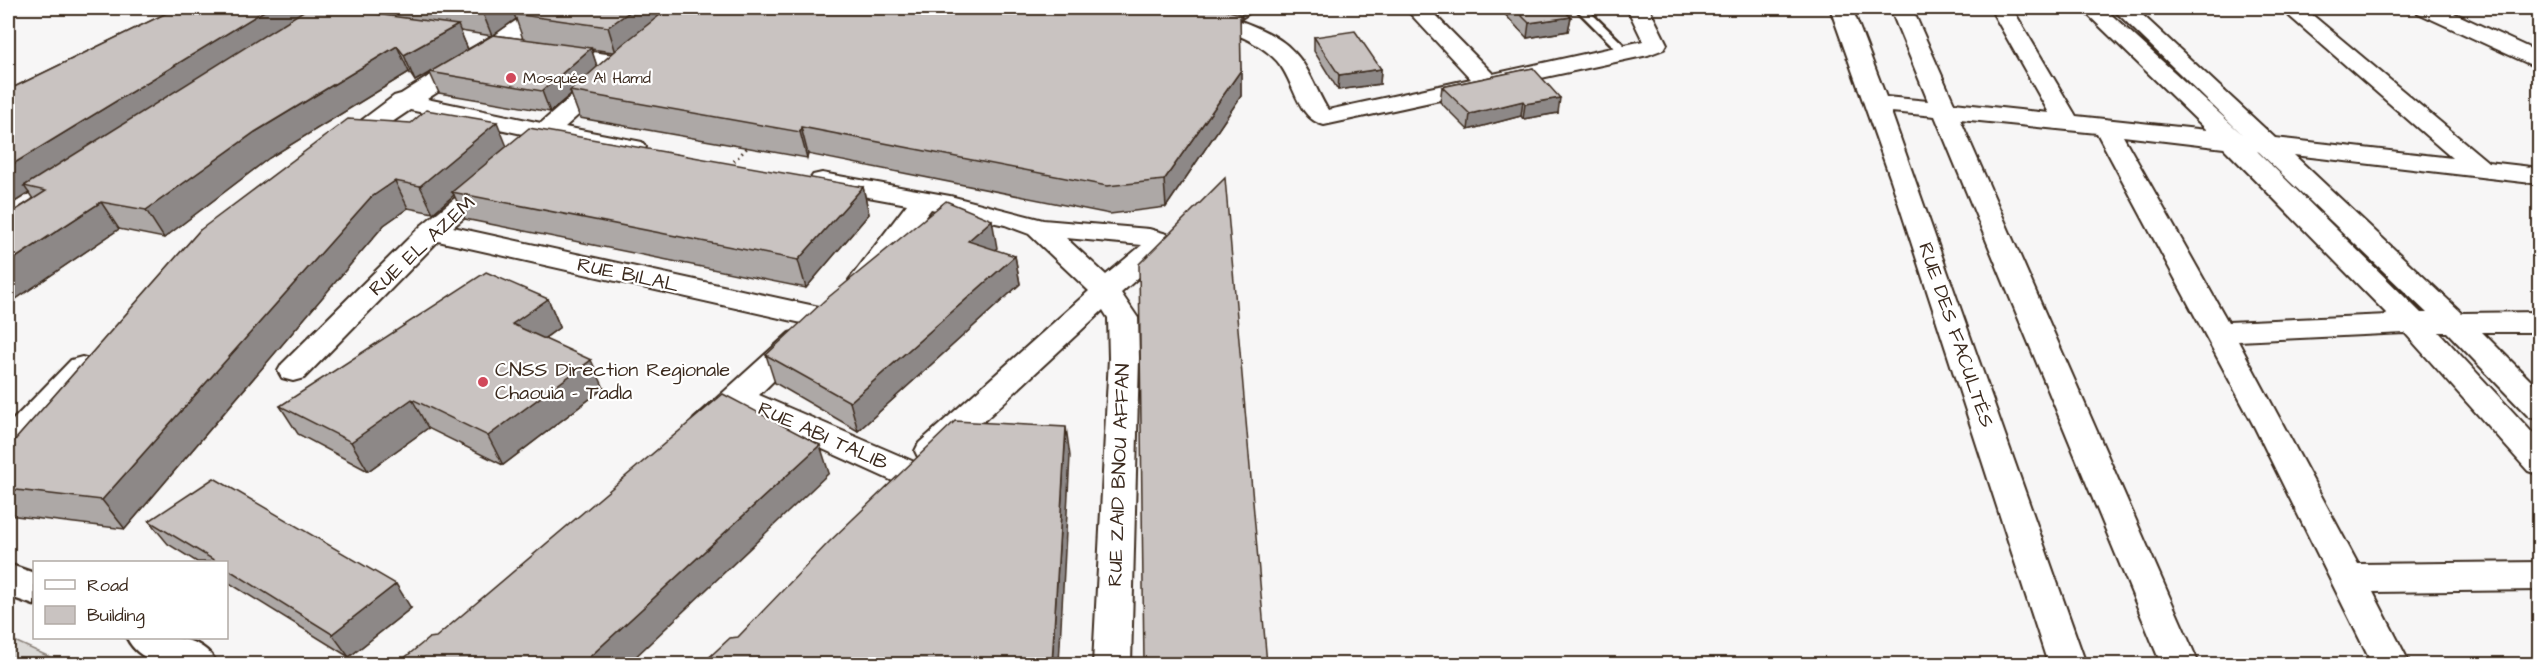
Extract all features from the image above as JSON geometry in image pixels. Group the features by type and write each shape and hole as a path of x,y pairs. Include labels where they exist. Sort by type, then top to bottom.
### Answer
{"street":[{"path":"326,156 403,102 496,46 550,8"},
{"path":"1167,8 1254,36 1280,50 1293,68 1317,113 1324,118 1626,53 1656,44 1638,8"},
{"path":"1416,8 1488,82"},
{"name":"RUE DES FACULTÉS","path":"1840,8 1875,103 2067,664"},
{"path":"1901,8 2180,664"},
{"path":"2001,8 2067,122"},
{"path":"2092,8 2232,141 2414,323 2540,463"},
{"path":"2123,8 2455,322 2540,409"},
{"path":"2291,8 2479,168"},
{"path":"2426,8 2540,62"},
{"path":"461,41 496,46"},
{"name":"RUE EL AZEM","path":"293,371 432,231 631,56 496,46"},
{"path":"403,102 490,121 661,152"},
{"path":"1875,103 2067,122 2540,176"},
{"path":"362,131 490,121"},
{"path":"2106,127 2220,332 2391,664"},
{"path":"799,177 925,199 1014,219 1039,228 1149,237 1157,240 1157,246 1145,259 1106,290 907,473 883,498"},
{"path":"685,444 738,398 870,273 925,199"},
{"name":"RUE ZAID BNOU AFFAN","path":"1039,228 1106,290 1123,318 1124,358 1112,664"},
{"name":"RUE BILAL","path":"432,231 824,318"},
{"path":"2220,332 2414,323 2540,321"},
{"path":"8,445 97,351"},
{"name":"RUE ABI TALIB","path":"738,398 907,473"},
{"path":"2348,578 2540,576"},
{"path":"8,580 33,589"},
{"path":"150,639 196,664"}],"lane":[{"path":"1580,8 1626,53"}],"path":[{"path":"730,165 756,140"}],"shaded area":[{"path":"8,638 65,664 8,664"}],"building":[{"path":"177,8 269,8 8,167 8,90"},
{"path":"315,8 458,25 404,55 397,46 255,132 146,210 101,202 8,263 8,215 46,191 24,186 305,10"},
{"path":"460,8 487,8 482,11"},
{"path":"523,8 635,8 608,27 514,14"},
{"path":"669,8 1217,8 1240,14 1241,70 1164,180 1107,186 801,127 800,132 570,91 623,44"},
{"path":"1514,8 1561,8 1571,17 1529,23"},
{"path":"1355,31 1381,69 1339,75 1314,37"},
{"path":"493,35 591,48 542,91 430,72"},
{"path":"1533,68 1560,98 1525,104 1523,101 1470,114 1442,87"},
{"path":"426,110 497,122 420,186 395,181 370,198 102,500 8,489 8,448 200,230 348,119 411,123"},
{"path":"529,128 863,187 798,260 452,192"},
{"path":"1225,178 1267,664 1144,664 1139,264"},
{"path":"946,201 992,220 968,241 1015,256 850,402 766,355 825,300"},
{"name":"CNSS Direction Regionale Chaouia - Tadla","path":"486,272 548,299 512,324 591,360 488,436 412,399 351,442 280,406"},
{"path":"723,394 820,445 582,664 397,664 429,638 436,637"},
{"path":"955,421 1066,427 1052,664 702,664 730,638 738,637 829,542"},
{"path":"214,478 396,584 332,634 228,569 228,561 215,561 149,521"}],"place":[{"name":"Mosquée Al Hamd","path":"511,78"},
{"name":"CNSS Direction Regionale Chaouia - Tadla","path":"483,382"}]}
